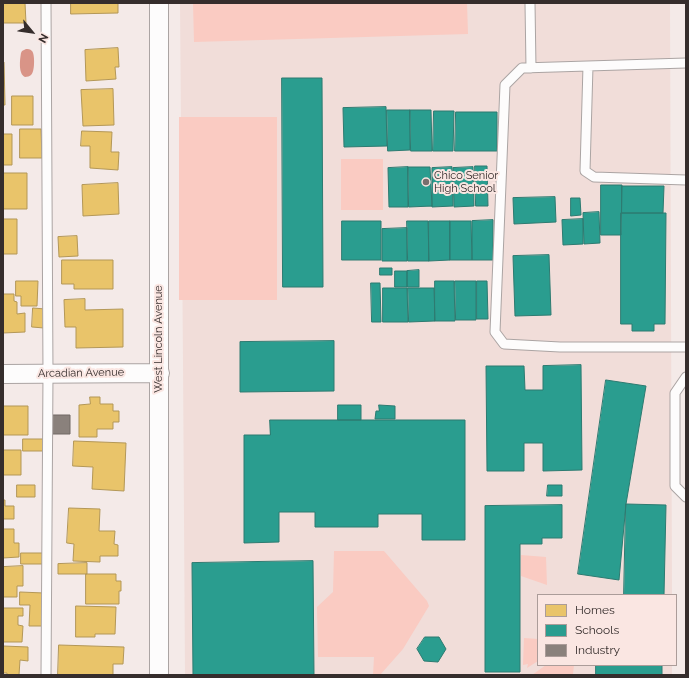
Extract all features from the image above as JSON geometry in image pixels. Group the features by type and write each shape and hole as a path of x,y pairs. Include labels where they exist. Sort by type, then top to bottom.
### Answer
{"street":[{"name":"West Lincoln Avenue","path":"159,3 159,675"},
{"name":"Arcadian Avenue","path":"3,374 160,372"}],"lane":[{"path":"46,3 48,374 46,675"},
{"path":"527,68 530,3"},
{"path":"686,63 527,68 505,85 495,332 504,344 560,347 686,347"},
{"path":"588,66 585,171 594,177 686,180"},
{"path":"686,377 676,393 675,470 675,486 686,497"}],"shaded area":[{"name":"Chico Senior High School","path":"180,3 670,3 672,594 537,594 537,666 672,666 672,675 185,675"},
{"path":"193,3 467,3 468,34 194,42"},
{"path":"26,49 30,49 32,51 34,63 32,73 30,76 25,77 20,70 20,62 21,53"},
{"path":"179,117 277,117 277,300 179,300"},
{"path":"341,159 383,159 383,210 341,210"},
{"path":"334,551 384,551 427,601 429,606 403,649 380,675 373,675 374,657 318,657 317,607 333,592"},
{"path":"521,555 546,557 547,585 521,576"},
{"path":"524,638 537,639 537,662 527,668 528,664 523,665"},
{"path":"545,666 574,666 573,674 532,675"}],"building: Homes":[{"path":"3,3 25,3 26,23 3,23"},
{"path":"71,3 118,3 118,13 71,14"},
{"path":"118,48 119,67 115,67 116,79 86,81 85,50"},
{"path":"4,62 5,105 3,105"},
{"path":"113,89 114,125 83,126 81,90"},
{"path":"12,96 33,96 33,125 12,125"},
{"path":"20,129 41,129 42,158 20,158"},
{"path":"82,131 112,132 111,152 119,152 118,170 90,168 90,146 81,146"},
{"path":"3,134 12,134 12,165 3,165"},
{"path":"3,173 27,173 27,209 3,209"},
{"path":"118,183 119,214 83,216 82,185"},
{"path":"3,219 17,219 17,254 3,254"},
{"path":"77,236 78,256 59,257 58,237"},
{"path":"62,260 113,260 113,289 74,289 74,284 62,284"},
{"path":"16,281 38,281 37,306 21,306 21,296 16,296"},
{"path":"3,294 14,294 14,301 17,302 17,314 25,313 25,332 3,333"},
{"path":"85,299 85,310 123,309 123,347 76,348 76,327 65,327 64,300"},
{"path":"33,308 45,309 44,328 32,327"},
{"path":"90,397 100,397 100,404 113,404 113,411 119,411 119,422 113,422 113,429 97,429 97,437 79,437 79,405 90,404"},
{"path":"3,406 28,406 28,435 3,435"},
{"path":"23,439 44,439 43,451 23,451"},
{"path":"74,441 126,443 124,491 92,489 93,467 73,466"},
{"path":"3,450 21,450 21,475 3,475"},
{"path":"17,485 35,485 35,497 17,497"},
{"path":"3,500 5,500 5,506 14,506 14,519 3,519"},
{"path":"69,508 100,509 99,531 115,531 114,544 118,545 118,556 100,556 100,562 73,561 74,544 67,543"},
{"path":"3,529 14,529 14,543 19,543 19,557 3,558"},
{"path":"21,553 44,553 44,564 21,564"},
{"path":"87,563 87,574 58,574 58,564"},
{"path":"23,566 23,586 17,586 17,597 3,597 3,567"},
{"path":"86,574 116,574 116,581 121,581 119,604 86,604"},
{"path":"20,592 44,593 43,626 29,626 30,605 20,605"},
{"path":"76,606 116,607 115,634 95,634 95,637 76,637"},
{"path":"3,608 23,608 23,616 18,616 18,625 23,626 22,642 3,642"},
{"path":"59,645 124,647 123,664 113,664 113,675 58,675"},
{"path":"3,646 28,647 28,661 20,660 19,675 7,675 7,673 3,673"}],"building: Schools":[{"path":"282,78 322,78 323,287 283,287"},
{"path":"386,107 387,146 344,147 343,108"},
{"path":"387,110 410,110 410,150 388,151"},
{"path":"410,110 431,110 432,151 411,151"},
{"path":"434,111 454,111 453,151 433,151"},
{"path":"456,112 497,112 497,151 455,151"},
{"path":"475,166 487,166 488,206 476,206"},
{"path":"408,167 408,207 389,207 388,168"},
{"path":"408,167 430,167 432,206 409,207"},
{"path":"452,167 453,206 432,207 432,168"},
{"path":"473,167 474,206 454,207 453,168"},
{"path":"601,185 622,185 621,235 601,235"},
{"path":"622,186 664,186 663,213 622,213"},
{"path":"555,197 556,222 514,224 513,198"},
{"path":"571,198 580,198 581,215 571,216"},
{"path":"599,212 600,243 584,244 583,213"},
{"path":"621,213 666,213 665,324 654,324 654,331 632,331 632,324 621,324"},
{"path":"583,219 583,244 563,245 562,220"},
{"path":"493,220 493,260 472,260 472,221"},
{"path":"342,221 381,221 381,260 342,260"},
{"path":"407,221 428,221 429,261 408,261"},
{"path":"429,221 450,221 450,260 429,261"},
{"path":"450,221 471,221 472,260 450,260"},
{"path":"407,228 407,261 382,261 382,229"},
{"path":"549,255 551,315 515,316 513,256"},
{"path":"380,268 392,268 392,275 380,275"},
{"path":"419,270 419,287 407,287 407,271"},
{"path":"395,271 407,271 407,287 395,287"},
{"path":"435,281 454,281 455,321 435,321"},
{"path":"455,281 476,281 476,320 456,320"},
{"path":"477,281 487,281 488,319 477,319"},
{"path":"371,283 380,283 381,322 372,322"},
{"path":"383,288 407,288 408,322 383,322"},
{"path":"408,288 434,288 435,321 409,322"},
{"path":"334,341 334,391 240,392 240,342"},
{"path":"581,365 582,470 543,471 543,443 524,443 524,471 487,471 486,366 524,366 525,390 543,390 543,366"},
{"path":"606,380 646,386 626,504 619,580 578,574"},
{"path":"338,405 361,405 361,420 338,420"},
{"path":"379,405 395,406 395,419 375,419 376,411 379,411"},
{"path":"270,420 465,420 465,540 422,540 422,514 378,514 378,527 315,527 315,512 279,512 279,542 244,543 244,435 270,435"},
{"path":"548,485 562,485 562,496 547,496"},
{"path":"626,504 666,505 664,594 624,594"},
{"path":"562,505 562,538 542,538 542,544 520,544 520,672 485,672 485,506"},
{"path":"313,561 314,675 193,675 192,563"},
{"path":"425,637 439,637 446,649 438,662 424,661 417,649"},
{"path":"596,666 662,666 662,675 596,675"}],"building: Industry":[{"path":"53,415 70,415 70,434 52,434"}],"place":[{"name":"Chico Senior High School","path":"426,182"}]}
